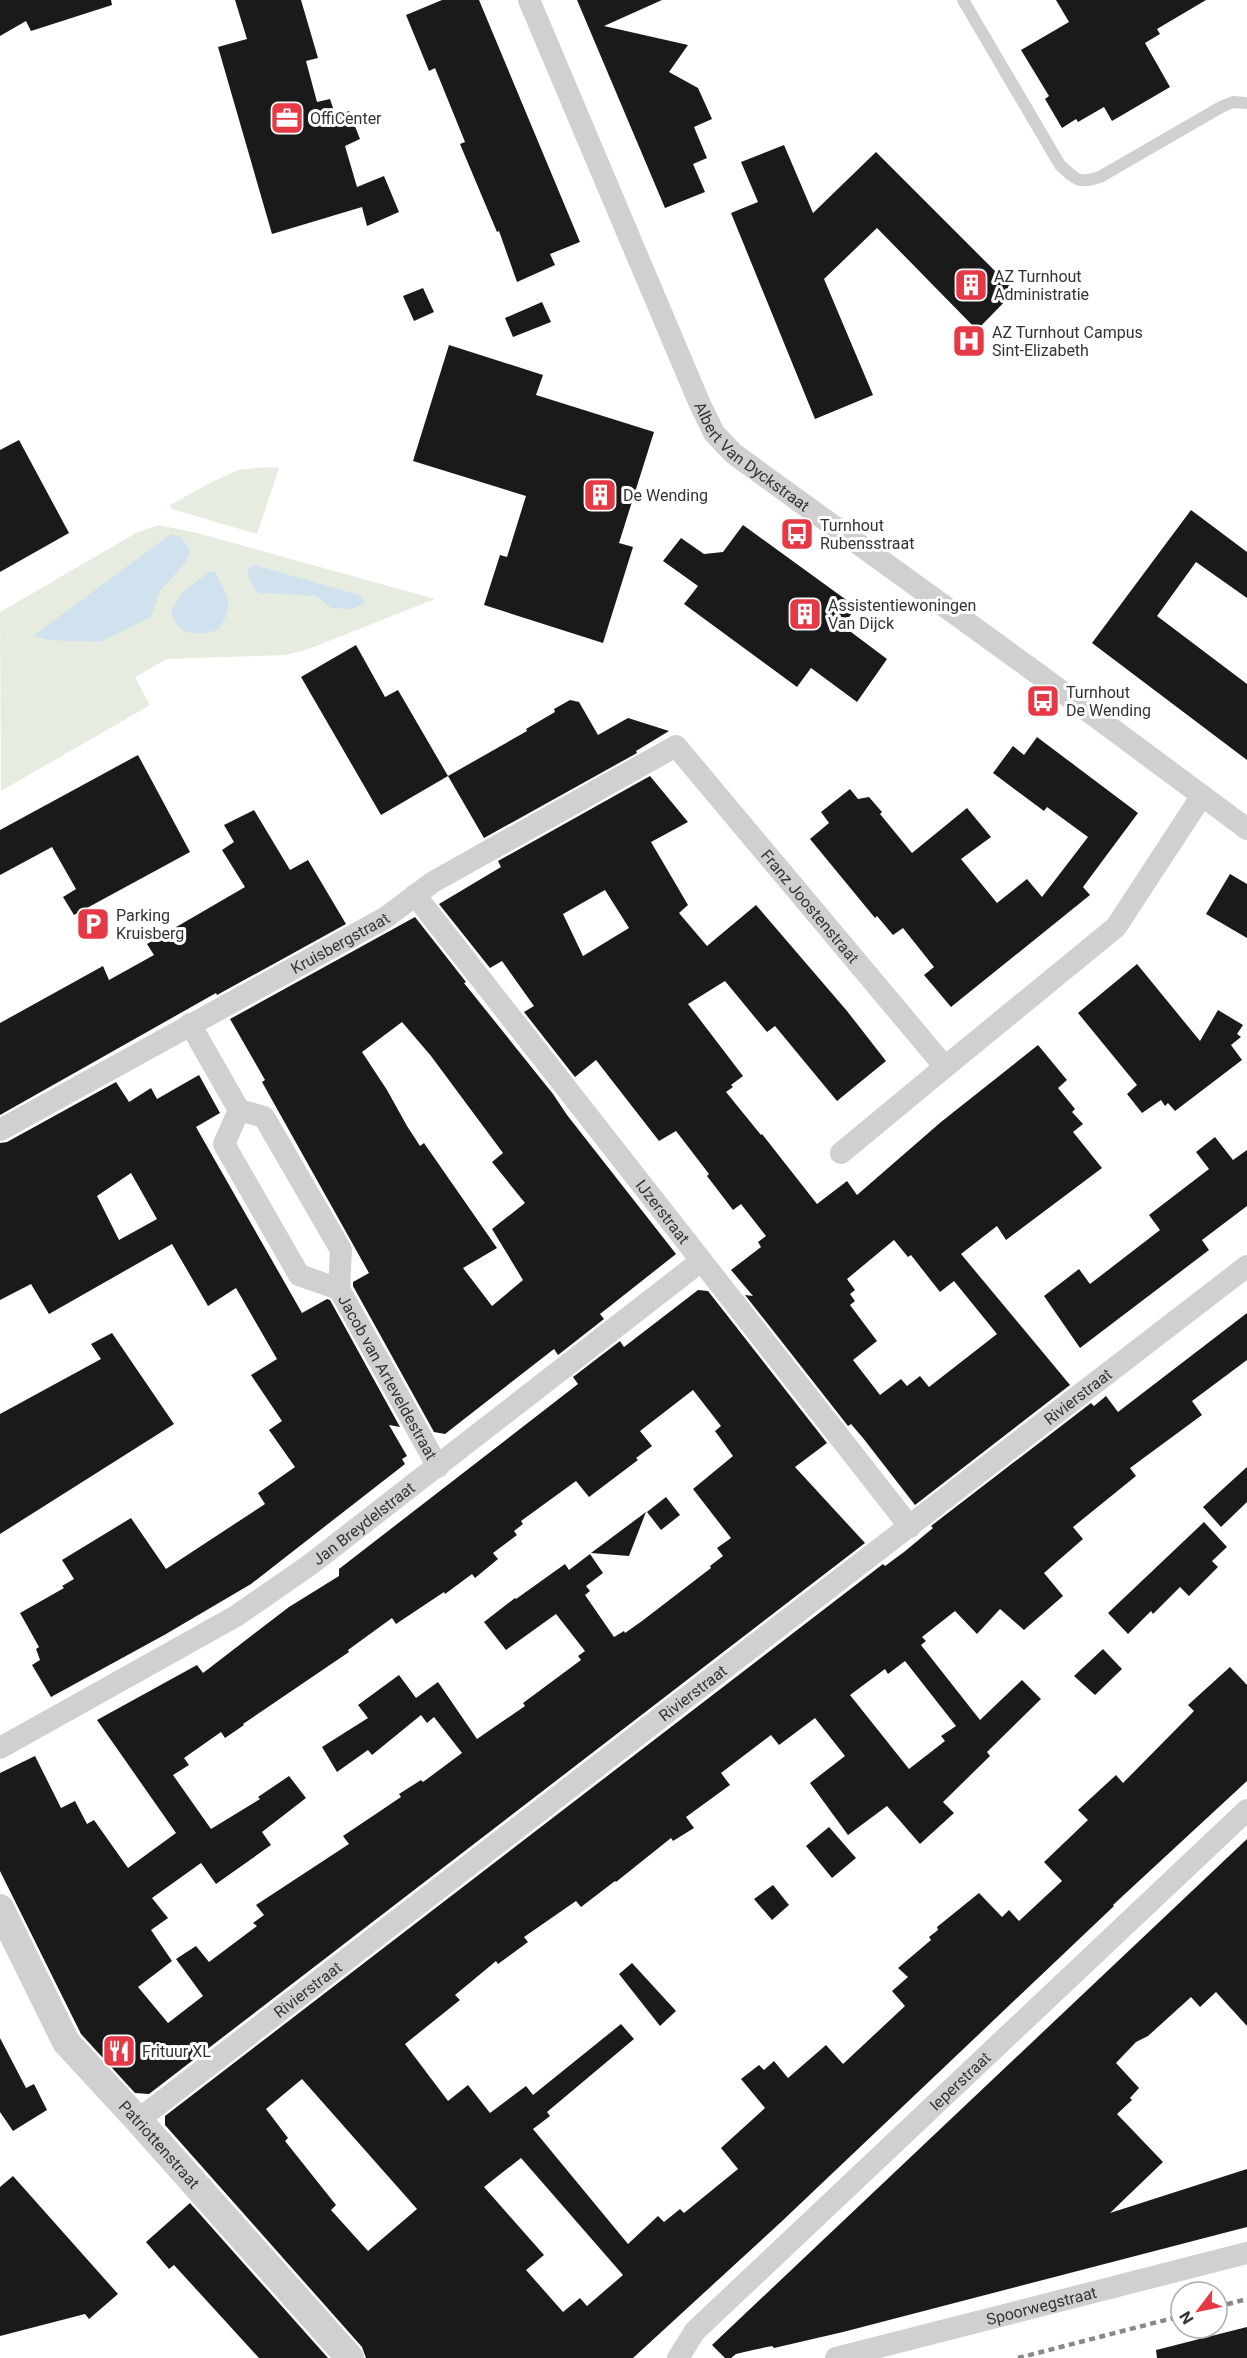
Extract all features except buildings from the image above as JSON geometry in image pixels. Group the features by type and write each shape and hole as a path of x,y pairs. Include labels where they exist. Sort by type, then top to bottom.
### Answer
{"street":[{"name":"Albert Van Dyckstraat","path":"529,0 714,434 734,454 1025,665 1247,830"},
{"name":"Kruisbergstraat","path":"0,1131 385,918 433,882 676,746"},
{"name":"Franz Joostenstraat","path":"676,746 945,1067"},
{"path":"841,1153 1116,927 1201,797"},
{"name":"IJzerstraat","path":"415,895 910,1527"},
{"path":"190,1024 239,1110"},
{"name":"Jacob van Arteveldestraat","path":"339,1289 299,1275 224,1143 239,1110 264,1117 341,1250 339,1289 438,1467"},
{"name":"Jan Breydelstraat","path":"0,1748 236,1617 311,1564 438,1467 701,1260"},
{"name":"Rivierstraat","path":"138,2120 1247,1266"},
{"name":"Ieperstraat","path":"678,2358 695,2331 1247,1810"},
{"name":"Patriottenstraat","path":"0,1908 66,2042 350,2358"},
{"name":"Spoorwegstraat","path":"836,2358 1247,2253"}],"lane":[{"path":"963,0 1060,165 1072,176 1085,182 1100,177 1221,107 1233,102 1247,103"}],"shaded area":[{"path":"279,468 257,534 172,509 170,505 238,470"},
{"path":"158,525 197,533 435,599 306,650 285,655 167,659 135,677 150,705 1,791 0,612 136,533"}],"water":[{"path":"171,534 181,537 190,550 186,562 160,591 151,617 100,642 49,640 33,636"},
{"path":"254,565 359,595 365,603 352,609 331,608 317,596 260,593 253,586 249,576 248,569"},
{"path":"210,571 216,573 227,596 228,607 224,621 218,630 194,633 183,630 174,619 171,610 183,592"}],"railway":[{"path":"1229,2304 1247,2299"},
{"path":"1018,2358 1169,2319"}],"place":[{"name":"OffiCenter","path":"287,118"},
{"name":"AZ Turnhout Administratie","path":"971,285"},
{"name":"AZ Turnhout Campus Sint-Elizabeth","path":"969,341"},
{"name":"De Wending","path":"600,495"},
{"name":"Turnhout Rubensstraat","path":"797,534"},
{"name":"Assistentiewoningen Van Dijck","path":"805,614"},
{"name":"Turnhout De Wending","path":"1043,701"},
{"name":"Parking Kruisberg","path":"93,924"},
{"name":"Frituur XL","path":"119,2051"}]}
